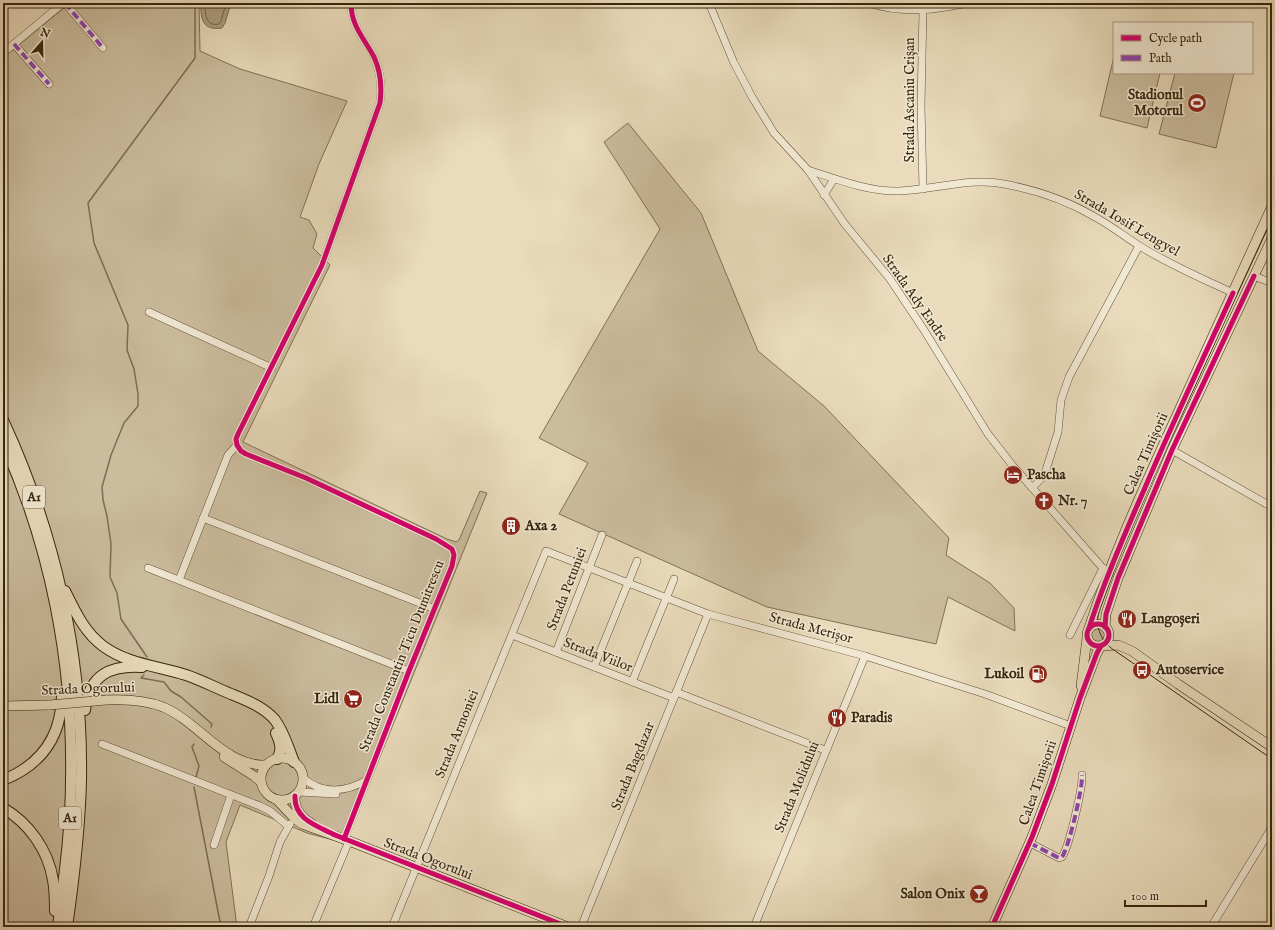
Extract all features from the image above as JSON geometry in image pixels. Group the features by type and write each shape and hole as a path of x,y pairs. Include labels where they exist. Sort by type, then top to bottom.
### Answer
{"highway":[{"name":"A1","path":"3,420 36,500 58,576 74,660 78,698 80,792 78,828 67,927"},
{"name":"A1","path":"3,442 26,502 41,547 54,600 64,657 70,729 71,780 68,839 57,927"},
{"path":"58,576 82,624 102,645 113,653 186,675 256,705 270,715 280,728 294,762"},
{"path":"3,780 13,776 30,765 45,750 55,733 62,708 64,657"},
{"path":"80,745 87,697 93,686 102,675 111,670 125,667 166,670"},
{"path":"218,689 252,708 266,719 276,733 280,744 280,751 277,759"},
{"path":"3,808 18,818 29,829 39,843 46,857 53,881 57,927"}],"main road":[{"name":"Calea Timișorii","path":"1089,628 1105,571 1272,206"},
{"name":"Calea Timișorii","path":"1106,628 1108,608 1118,578 1172,450 1272,238"},
{"path":"1132,651 1106,628 1097,624 1089,628 1087,632 1087,638 1093,645 1118,645 1132,651 1178,684 1272,747"},
{"path":"1101,646 1106,643 1108,638 1106,628"},
{"name":"Calea Timișorii","path":"1080,698 1087,638"},
{"name":"Calea Timișorii","path":"992,927 1030,843 1052,784 1080,698 1101,646"},
{"name":"Strada Ogorului","path":"3,706 50,705 106,700 136,700 154,704 172,712 199,730 230,755 255,765 266,765"},
{"name":"Strada Ogorului","path":"191,725 219,754 254,776 260,782"},
{"path":"285,758 294,762 299,767 303,778 302,786 297,794 284,801 268,796 260,782 261,773 266,765 271,761 285,758"},
{"name":"Strada Ogorului","path":"297,794 296,808 305,819 344,840"},
{"name":"Strada Ogorului","path":"277,800 295,819 307,826 568,927"}],"street":[{"path":"3,53 64,3 103,48"},
{"path":"179,580 228,455 237,445 236,439 238,434 322,265 380,103 382,92 378,69 374,57 355,25 351,11 351,3"},
{"name":"Strada Ady Endre","path":"709,3 734,63 774,133 808,170 824,195 861,245 890,279 924,330 988,434 1032,488 1105,571"},
{"path":"869,3 900,10 923,10 968,3"},
{"name":"Strada Ascaniu Crișan","path":"923,10 921,106 923,189"},
{"path":"14,44 49,84"},
{"name":"Strada Iosif Lengyel","path":"808,170 867,188 882,190 898,191 983,182 1004,184 1031,191 1064,201 1082,210 1097,218 1138,246 1233,293"},
{"path":"824,195 834,179"},
{"path":"1032,488 1043,477 1046,470 1058,432 1061,400 1069,377 1138,246"},
{"path":"1254,276 1272,283"},
{"path":"149,312 272,368"},
{"name":"Strada Constantin Ticu Dumitrescu","path":"237,445 246,454 306,478 436,539 449,546 453,552 454,558 344,840 313,927"},
{"path":"1172,450 1272,507"},
{"path":"203,518 435,609"},
{"name":"Strada Petuniei","path":"556,652 602,535"},
{"name":"Strada Merișor","path":"546,552 708,614 865,656 985,694 1071,726"},
{"name":"Strada Armoniei","path":"392,927 418,868 546,552"},
{"path":"594,667 637,561"},
{"path":"148,568 409,671"},
{"path":"1070,635 1105,571"},
{"path":"632,682 674,578"},
{"name":"Strada Bagdazar","path":"581,927 708,614"},
{"name":"Strada Viilor","path":"512,635 632,682 675,695 825,750"},
{"name":"Strada Molidului","path":"754,927 825,750 865,656"},
{"path":"102,744 231,794 270,811 288,826"},
{"name":"Calea Timișorii","path":"1030,843 1059,858 1062,857 1069,838 1083,780 1082,774"},
{"path":"303,778 312,784 331,790 340,790 357,786"},
{"path":"297,794 340,794 352,790 367,780"},
{"path":"214,845 231,794"},
{"path":"249,927 280,842 288,826 295,819"},
{"path":"1211,927 1272,827"}],"shaded area":[{"path":"70,3 199,3 200,51 240,69 347,101 319,164 300,217 309,220 317,234 313,248 330,265 243,442 456,542 459,540 480,491 487,493 345,843 307,833 240,805 226,842 237,927 3,927 3,58"},
{"path":"1113,60 1113,74 1160,74 1147,128 1100,116"},
{"name":"Stadionul Motorul","path":"1175,74 1234,74 1216,148 1159,134"},
{"path":"628,123 701,213 758,351 824,406 949,538 946,555 990,583 1014,608 1015,631 948,597 936,644 767,607 559,514 588,463 539,438 660,229 604,142"},
{"path":"1095,628 1101,628 1105,632 1105,638 1101,642 1095,642 1091,638 1091,632"}],"water":[{"path":"201,3 231,3 222,28 211,28 204,23 201,14"}],"waterway":[{"path":"147,657 121,619 117,593 110,577 111,544 102,487 111,455 124,423 138,406 138,394 134,369 127,350 128,325 94,243 88,203 195,58 195,3"},
{"path":"144,675 141,678 164,682 171,691 181,697 212,724 211,727"},
{"path":"194,744 192,747 199,766 196,777"},
{"path":"194,787 221,927"}],"tram line":[{"path":"1272,219 1164,453 1117,563 1098,616 1098,627 1101,636 1111,648 1272,759"}],"marked path":[{"path":"65,3 103,48"},
{"path":"14,44 49,84"},
{"path":"1030,843 1059,858 1062,857 1075,817 1082,775"}],"cycle path":[{"path":"344,839 409,671 452,566 454,555 452,549 436,539 306,478 246,454 241,451 237,445 236,439 322,265 380,103 380,74 374,57 359,32 353,18 351,3"},
{"path":"1105,627 1106,614 1118,578 1172,450 1254,276"},
{"path":"1089,628 1129,524 1233,293"},
{"path":"1098,624 1106,627 1109,635 1106,643 1098,646 1090,643 1087,635 1090,627 1098,624"},
{"path":"992,927 1032,837 1052,784 1080,698 1101,646"},
{"path":"295,796 298,811 303,817 335,835 568,927"}],"place":[{"name":"Stadionul Motorul","path":"1197,103"},
{"name":"Pascha","path":"1013,475"},
{"name":"Nr. 7","path":"1044,501"},
{"name":"Axa 2","path":"511,526"},
{"name":"Langoșeri","path":"1127,619"},
{"name":"Autoservice","path":"1142,670"},
{"name":"Lukoil","path":"1038,674"},
{"name":"Lidl","path":"353,699"},
{"name":"Paradis","path":"837,718"},
{"name":"Salon Onix","path":"979,894"}]}
